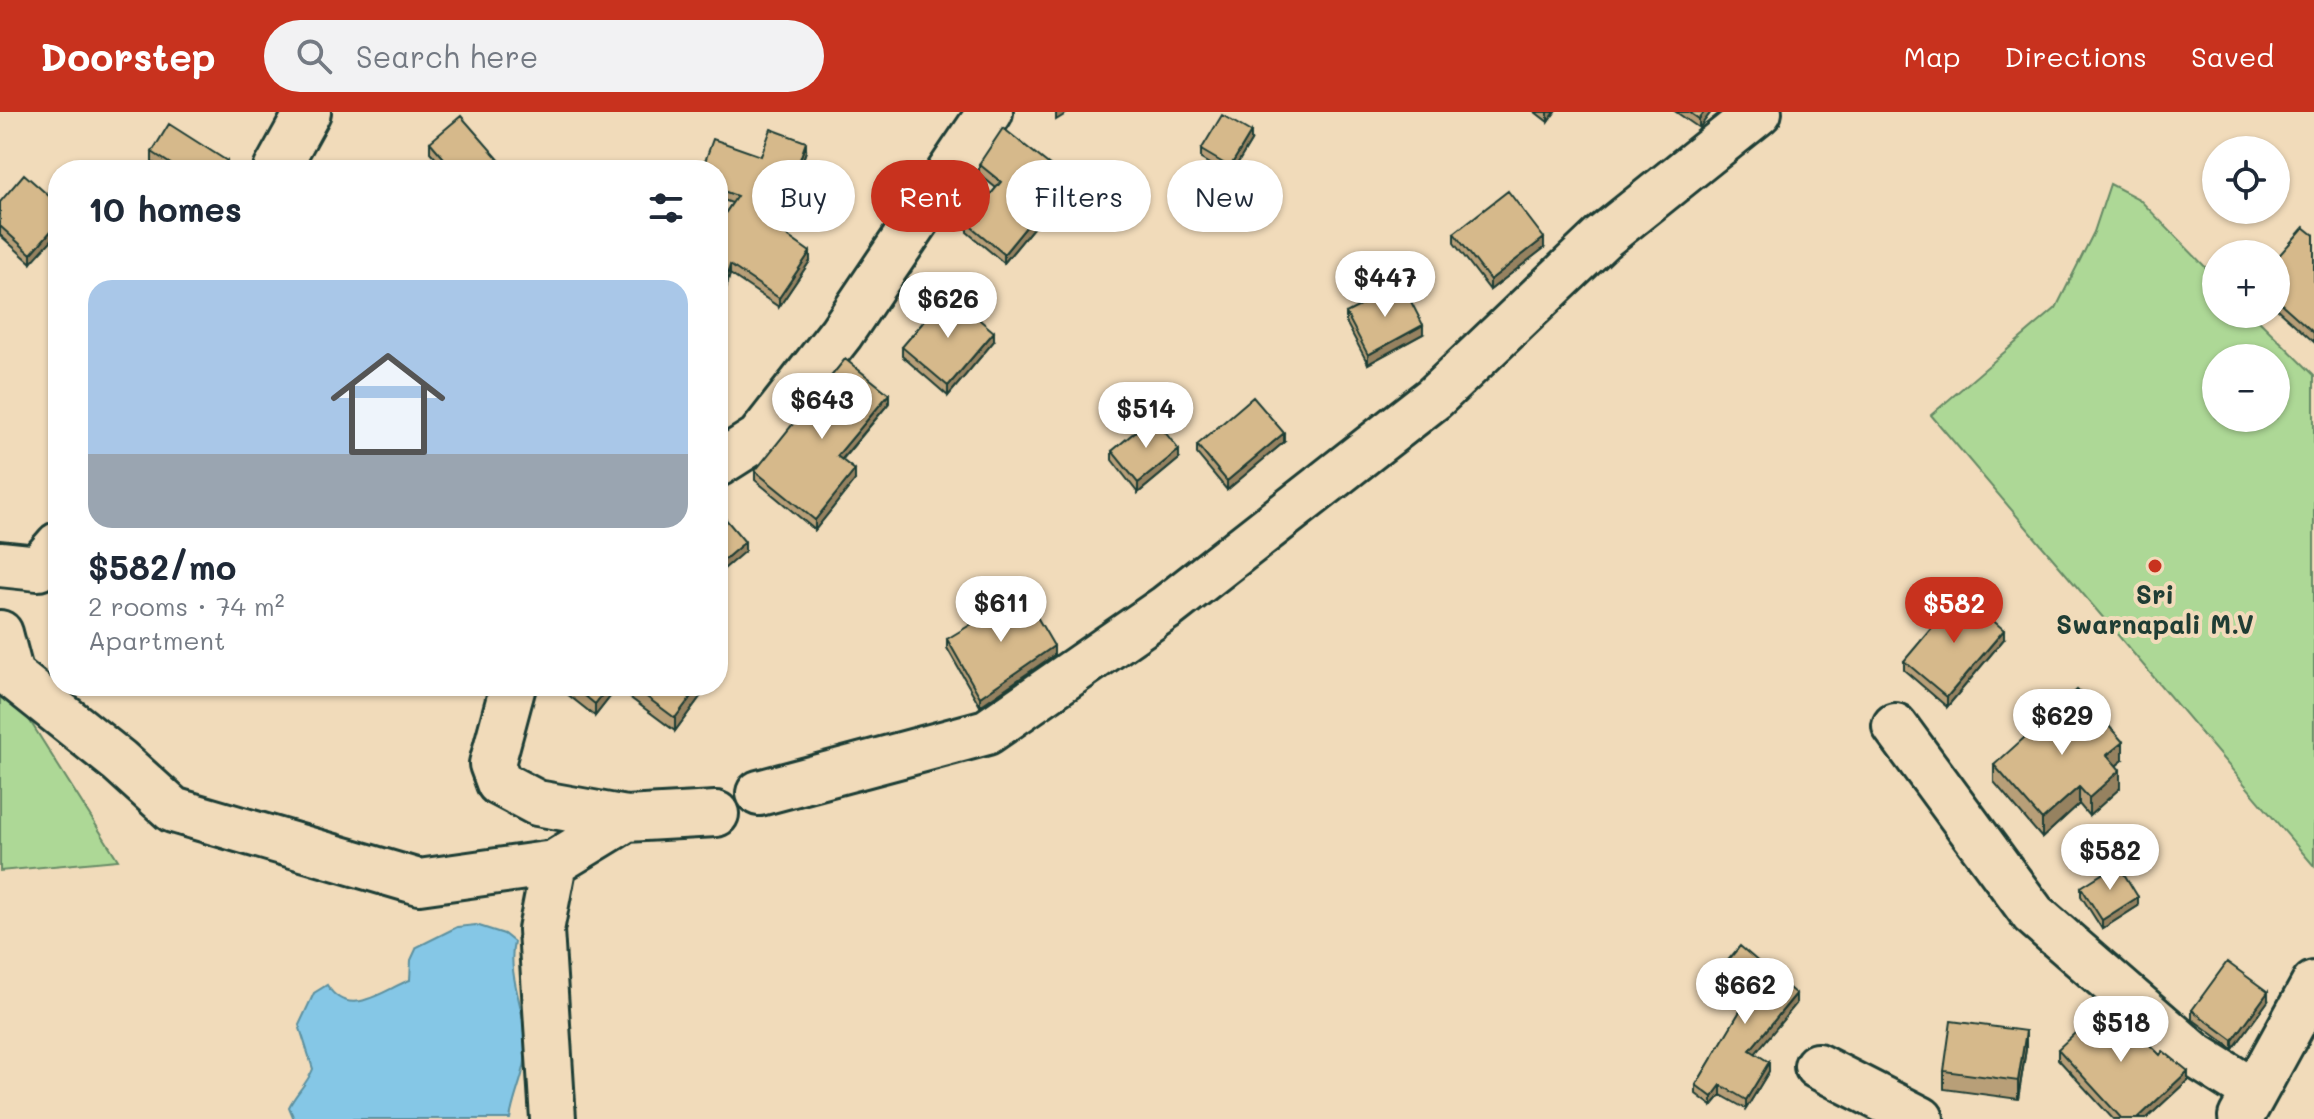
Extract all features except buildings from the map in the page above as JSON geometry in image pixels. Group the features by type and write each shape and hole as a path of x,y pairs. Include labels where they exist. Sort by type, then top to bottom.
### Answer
{"street":[{"path":"282,160 308,112"},
{"path":"728,458 759,438 841,333 990,112"},
{"path":"759,793 987,732 1167,607 1434,398 1602,238 1759,112"},
{"path":"0,610 32,559"},
{"path":"0,633 11,675 119,761 173,810 419,882 554,863 626,819"},
{"path":"510,696 492,764 499,783 537,803 626,819 716,814"},
{"path":"1895,726 2033,914 2195,1055 2247,1106 2314,984"},
{"path":"553,1119 541,930 554,863"},
{"path":"1817,1066 1921,1119"}],"green space":[{"name":"Sri Swarnapali M.V","path":"2110,184 2139,199 2202,264 2202,328 2266,328 2282,344 2202,344 2202,432 2290,432 2290,351 2314,375 2314,866 1931,415 2056,308 2094,232"},
{"path":"0,690 11,691 118,860 0,871"}],"water":[{"path":"476,925 504,934 514,942 514,978 525,1028 526,1050 510,1119 294,1119 289,1107 313,1069 299,1025 314,993 327,985 346,1001 356,1002 378,995 410,980 411,960 417,947 457,927"}],"place":[{"name":"Sri Swarnapali M.V","path":"2155,566"}]}
